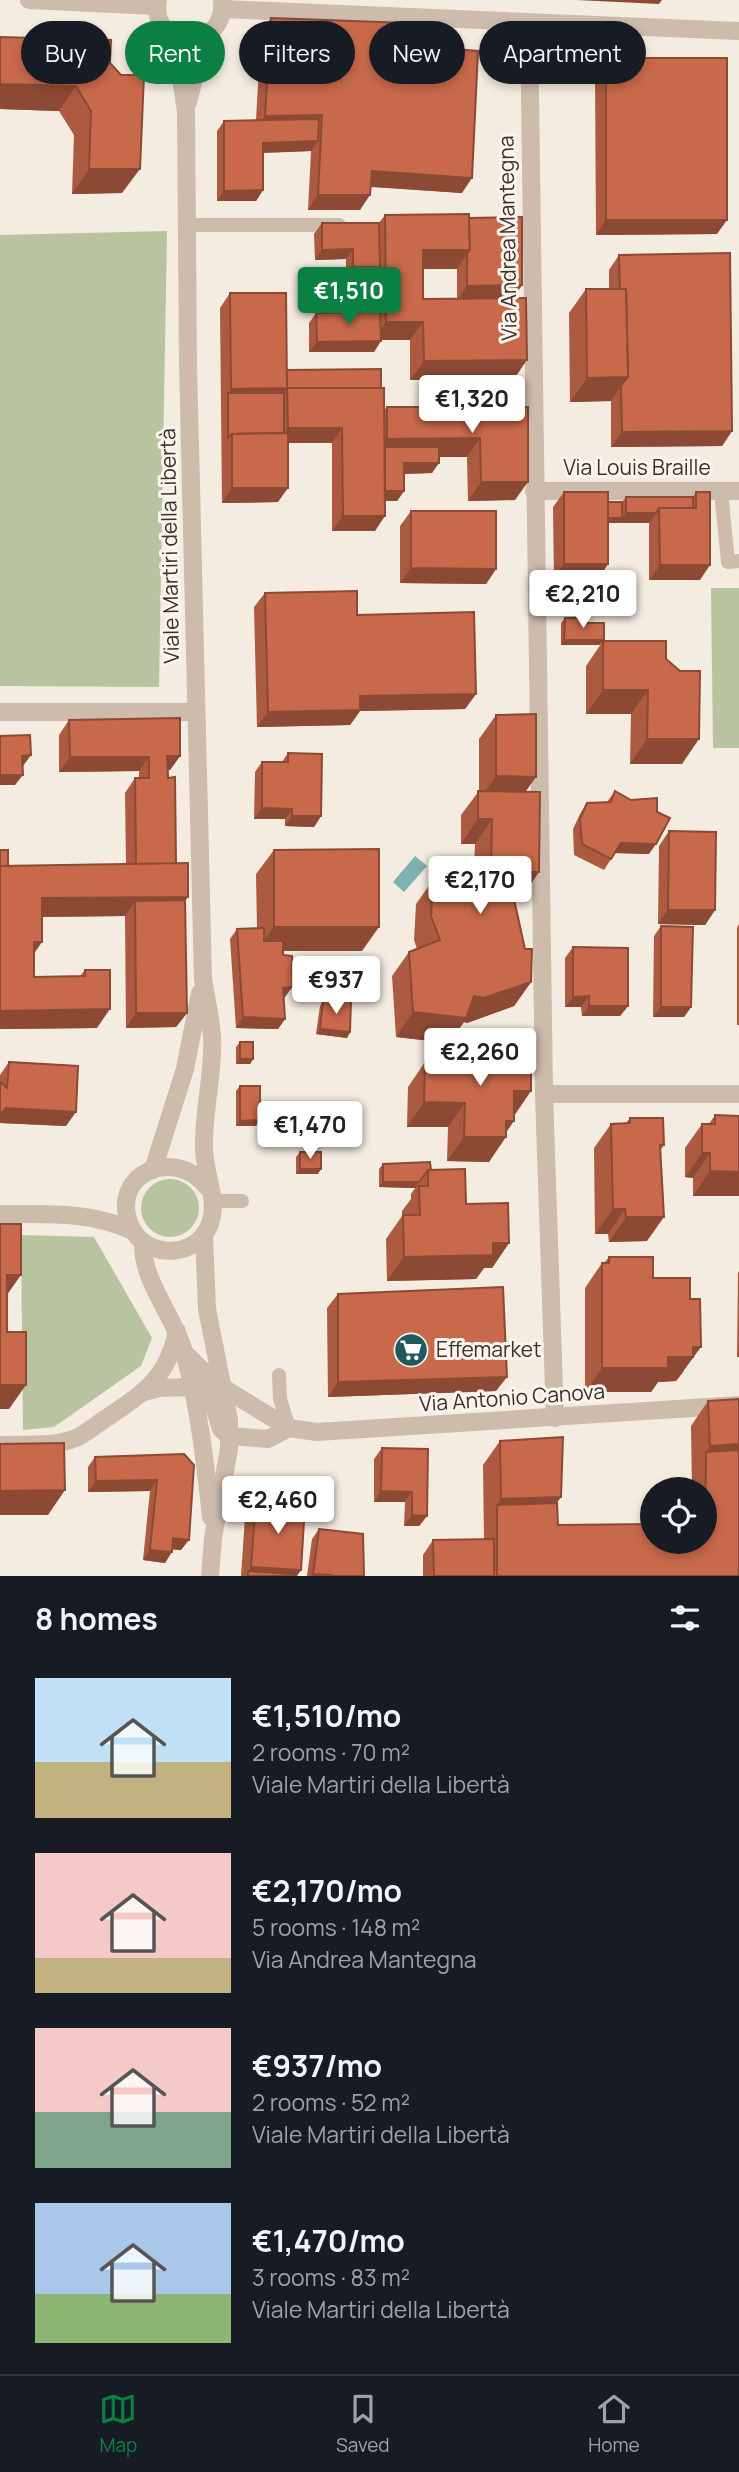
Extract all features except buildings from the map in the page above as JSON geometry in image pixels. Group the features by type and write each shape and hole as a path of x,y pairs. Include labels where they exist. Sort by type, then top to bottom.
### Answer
{"street":[{"path":"29,0 157,3"},
{"name":"Viale Martiri della Libertà","path":"157,3 162,21"},
{"path":"223,4 497,21"},
{"name":"Viale Martiri della Libertà","path":"218,21 223,4"},
{"path":"646,27 739,31"},
{"name":"Viale Martiri della Libertà","path":"182,84 186,112 203,979 212,1038 204,1139 212,1217 204,1235 204,1286 225,1389 229,1436 213,1538 210,1576"},
{"name":"Viale Martiri della Libertà","path":"186,112 193,84"},
{"name":"Via Andrea Mantegna","path":"527,84 523,225 534,491 544,1094 555,1418"},
{"name":"Via Louis Braille","path":"534,491 730,491"},
{"path":"0,712 197,712"},
{"name":"Viale Martiri della Libertà","path":"203,979 185,1069 153,1170 135,1181 127,1200 127,1216 138,1237 146,1268 177,1331 184,1352 203,1447 213,1538"},
{"path":"544,1094 739,1094"},
{"path":"153,1170 165,1166 187,1169 200,1177 211,1195"},
{"path":"67,1214 127,1200"},
{"path":"0,1214 67,1214 103,1218 170,1252 187,1248 204,1235"},
{"path":"0,1445 45,1444 76,1438 144,1392 163,1372 177,1331"},
{"name":"Viale Martiri della Libertà","path":"184,1352 204,1372 221,1429 229,1436"},
{"path":"144,1392 159,1388 192,1387"},
{"name":"Via Antonio Canova","path":"225,1389 289,1428 317,1432 739,1405"},
{"name":"Via Antonio Canova","path":"229,1436 268,1439 289,1428"}],"lane":[{"path":"187,225 351,225"},
{"path":"730,491 728,562 739,561"},
{"path":"211,1195 242,1201"},
{"path":"279,1375 280,1399 289,1428"}],"green space":[{"path":"167,231 159,687 0,686 0,235"},
{"path":"711,588 739,588 739,748 713,748"},
{"path":"170,1179 181,1181 194,1192 199,1208 197,1219 186,1232 170,1237 159,1235 146,1224 141,1208 143,1197 154,1184"},
{"path":"21,1235 94,1237 152,1338 141,1366 54,1427 23,1430"}],"water":[{"path":"415,856 427,866 404,892 393,882"}],"place":[{"name":"Effemarket","path":"411,1350"}]}
